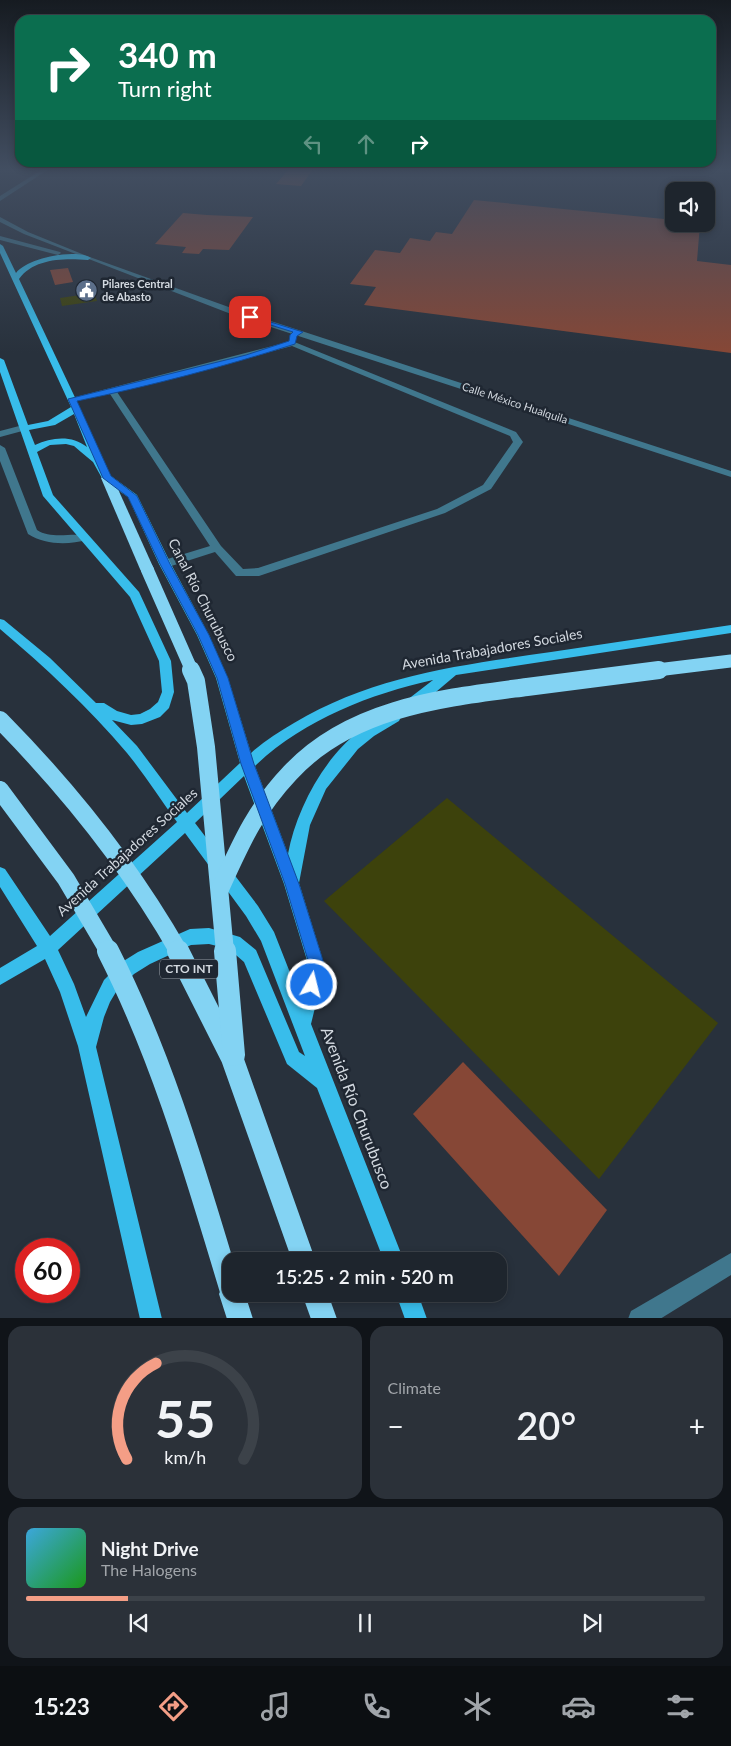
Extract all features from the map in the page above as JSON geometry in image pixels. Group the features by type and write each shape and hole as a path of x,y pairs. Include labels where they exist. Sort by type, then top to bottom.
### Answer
{"highway":[{"path":"107,478 196,680 206,747 235,1064"},
{"path":"220,889 250,825 283,779 319,747 372,717 407,706 449,697 731,661"},
{"name":"CTO INT","path":"0,720 62,784 117,853 154,908 190,972 235,1064 301,1252"},
{"path":"0,790 57,866 101,936 129,995 180,1122 222,1259"},
{"path":"235,1302 240,1318"},
{"path":"318,1302 324,1318"}],"main road":[{"name":"Canal Río Churubusco","path":"0,246 107,478 132,496 165,564 204,635 222,678 247,764 292,884 317,967 302,1023"},
{"path":"16,279 24,270 41,262 63,257 87,257"},
{"path":"0,360 48,496 135,595 164,661 168,692 159,709 150,716 137,720 125,719 113,715 86,700"},
{"path":"23,428 49,425 62,420 74,404"},
{"path":"31,452 48,442 73,443 78,444 100,464"},
{"name":"Avenida Río Churubusco","path":"0,622 46,661 86,700 132,750 188,822 252,911 268,938 390,1252"},
{"name":"Avenida Trabajadores Sociales","path":"0,977 48,948 188,822 266,747 292,730 347,702 399,683 453,672 731,629"},
{"path":"292,884 298,840 306,815 347,750 361,738 400,713 453,672"},
{"path":"0,874 48,948 68,990 88,1046 150,1318"},
{"path":"88,1046 95,1016 104,996 110,986 128,968 144,958 190,937 209,936 234,943 250,956 292,1058 323,1081"},
{"path":"410,1302 416,1318"}],"street":[{"path":"21,231 87,257"},
{"path":"0,238 36,248 87,257"},
{"name":"Calle México Hualquila","path":"87,257 234,312 731,474"},
{"path":"292,343 293,335 299,332"},
{"path":"74,404 112,391 292,343 513,434 518,442 487,487 441,511 259,572 240,573 217,548 112,391"},
{"path":"0,434 23,428"},
{"path":"0,448 32,532 40,539 83,538"},
{"path":"165,564 217,548"},
{"path":"639,1318 731,1264"}],"green space":[{"path":"94,293 97,301 62,306 60,298"},
{"path":"447,798 718,1023 599,1179 324,901"}],"building":[{"path":"167,231 243,231 229,250 203,249 199,254 182,253 186,247 155,244"},
{"path":"454,231 699,232 697,261 731,265 731,353 364,305 376,287 350,284 375,250 400,253 410,238 430,241 436,232 452,234"},
{"path":"68,268 73,282 55,285 50,270"},
{"path":"463,1062 607,1210 559,1276 413,1114"}],"place":[{"name":"Pilares Central de Abasto","path":"86,290"}],"route":[{"path":"250,317 299,332 293,335 292,343 248,356 112,391 72,399 107,478 132,496 165,564 204,635 222,678 232,705 247,764 292,884 317,967 312,985"}]}
